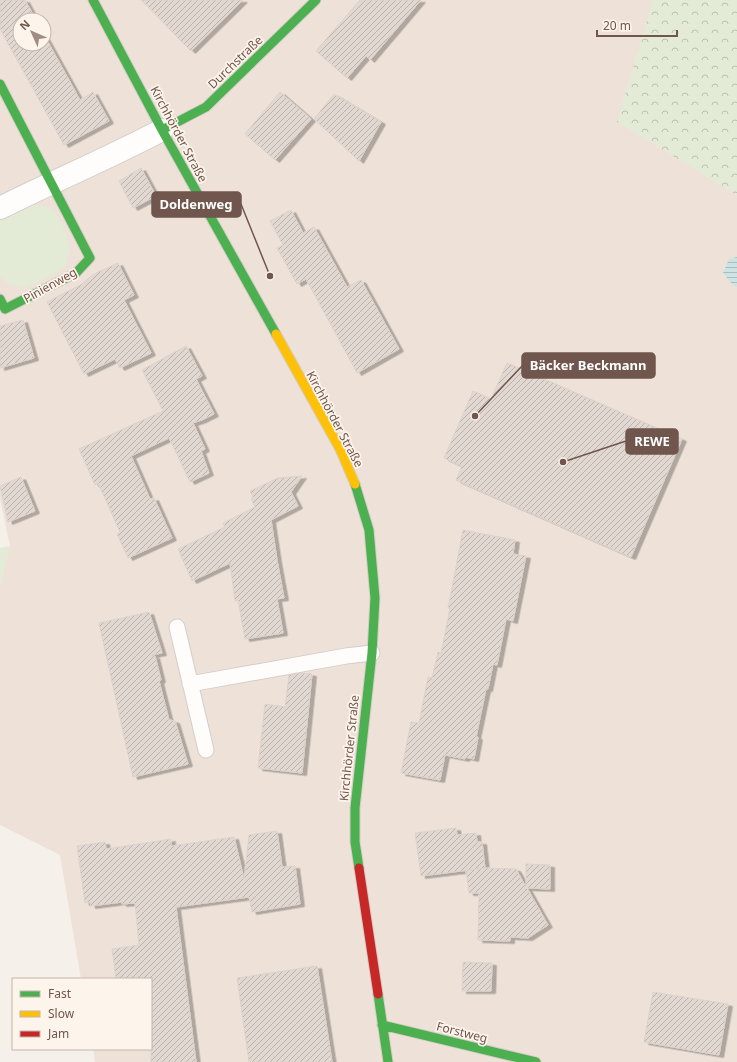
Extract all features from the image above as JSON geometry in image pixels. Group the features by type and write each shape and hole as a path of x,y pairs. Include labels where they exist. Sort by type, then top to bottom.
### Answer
{"main road":[{"name":"Kirchhörder Straße","path":"93,0 162,130 340,449 357,488 369,530 375,598 372,653 355,808 355,842 388,1062"},
{"name":"Durchstraße","path":"162,130 206,107 316,0"},
{"name":"Pinienweg","path":"0,84 90,258 76,273 5,309 0,299"},
{"name":"Forstweg","path":"382,1025 536,1062"}],"street":[{"path":"0,208 50,182 122,151 162,130"}],"lane":[{"path":"176,627 206,750"},
{"path":"190,684 346,656 372,653"}],"shaded area":[{"path":"0,0 737,0 737,1062 95,1062 93,1050 152,1050 152,978 81,978 60,855 0,825 0,585 10,546 0,499"}],"green space":[{"path":"653,0 737,0 737,195 617,122"},
{"path":"31,204 48,207 57,215 68,238 69,255 62,269 23,288 6,283 0,276 0,219 24,206"},
{"path":"10,546 0,585 0,548"}],"water":[{"path":"737,257 737,287 733,285 723,273 729,259"}],"building":[{"path":"0,0 25,0 32,12 12,12 12,51 0,29"},
{"path":"141,0 243,0 191,51"},
{"path":"360,0 421,0 370,60 366,56 347,78 316,51"},
{"path":"52,49 80,100 93,92 109,121 64,145 13,52 52,52"},
{"path":"280,92 311,119 275,160 245,134"},
{"path":"334,94 381,122 359,161 314,119"},
{"path":"141,168 156,196 133,208 119,181"},
{"path":"291,210 303,233 314,227 347,287 361,280 399,349 357,373 306,279 297,284 277,248 283,245 270,221"},
{"path":"118,263 134,295 124,300 151,353 120,368 115,359 84,374 47,302 82,284 96,273"},
{"path":"23,320 34,358 0,368 0,326"},
{"path":"186,346 202,376 196,379 214,414 193,423 205,449 201,451 209,473 190,482 169,438 131,456 150,499 154,498 172,538 128,558 117,534 120,532 98,483 95,485 79,449 163,411 142,370"},
{"path":"507,363 682,439 631,557 456,480 462,466 444,458 473,391 491,399"},
{"path":"302,476 291,492 298,506 271,520 284,598 277,599 283,633 245,639 238,600 235,601 230,563 192,581 178,549 225,527 223,523 255,507 251,499 253,497 250,491 278,478"},
{"path":"21,477 35,511 8,522 0,486"},
{"path":"463,530 515,540 513,554 526,556 513,621 506,619 497,665 493,664 488,689 486,689 476,737 478,737 474,759 465,757 465,759 445,755 440,780 401,773 411,722 419,723 428,677 432,678 438,652 441,653"},
{"path":"149,612 162,653 152,656 155,656 161,680 159,681 169,720 175,721 188,764 133,777 99,623"},
{"path":"303,673 312,674 302,773 258,768 265,704 285,707 289,675"},
{"path":"456,828 457,835 476,833 477,842 482,842 485,868 421,876 415,833"},
{"path":"277,831 282,867 295,866 300,904 252,912 249,897 176,907 196,1062 151,1062 152,978 116,978 112,949 139,945 135,903 122,904 122,902 91,906 90,902 85,903 77,846 105,842 106,849 171,839 171,846 234,837 244,879 249,835"},
{"path":"526,864 550,865 550,889 527,888 548,925 528,938 510,937 510,941 478,940 479,893 469,893 466,870 487,868 516,869 526,887"},
{"path":"463,962 492,963 491,991 462,991"},
{"path":"317,966 332,1062 249,1062 237,978"},
{"path":"653,992 728,1004 719,1055 644,1042"}],"traffic: fast":[{"path":"93,0 162,130 276,334"},
{"path":"162,130 206,107 316,0"},
{"path":"0,84 90,258 76,273 5,309 0,299"},
{"path":"355,484 369,530 375,598 372,653 355,808 355,842 359,868"},
{"path":"378,994 388,1062"},
{"path":"382,1025 536,1062"}],"traffic: slow":[{"path":"276,334 340,449 355,484"}],"traffic: jam":[{"path":"359,868 378,994"}],"place":[{"name":"Doldenweg","path":"270,276"},
{"name":"Bäcker Beckmann","path":"475,416"},
{"name":"REWE","path":"563,462"}]}
